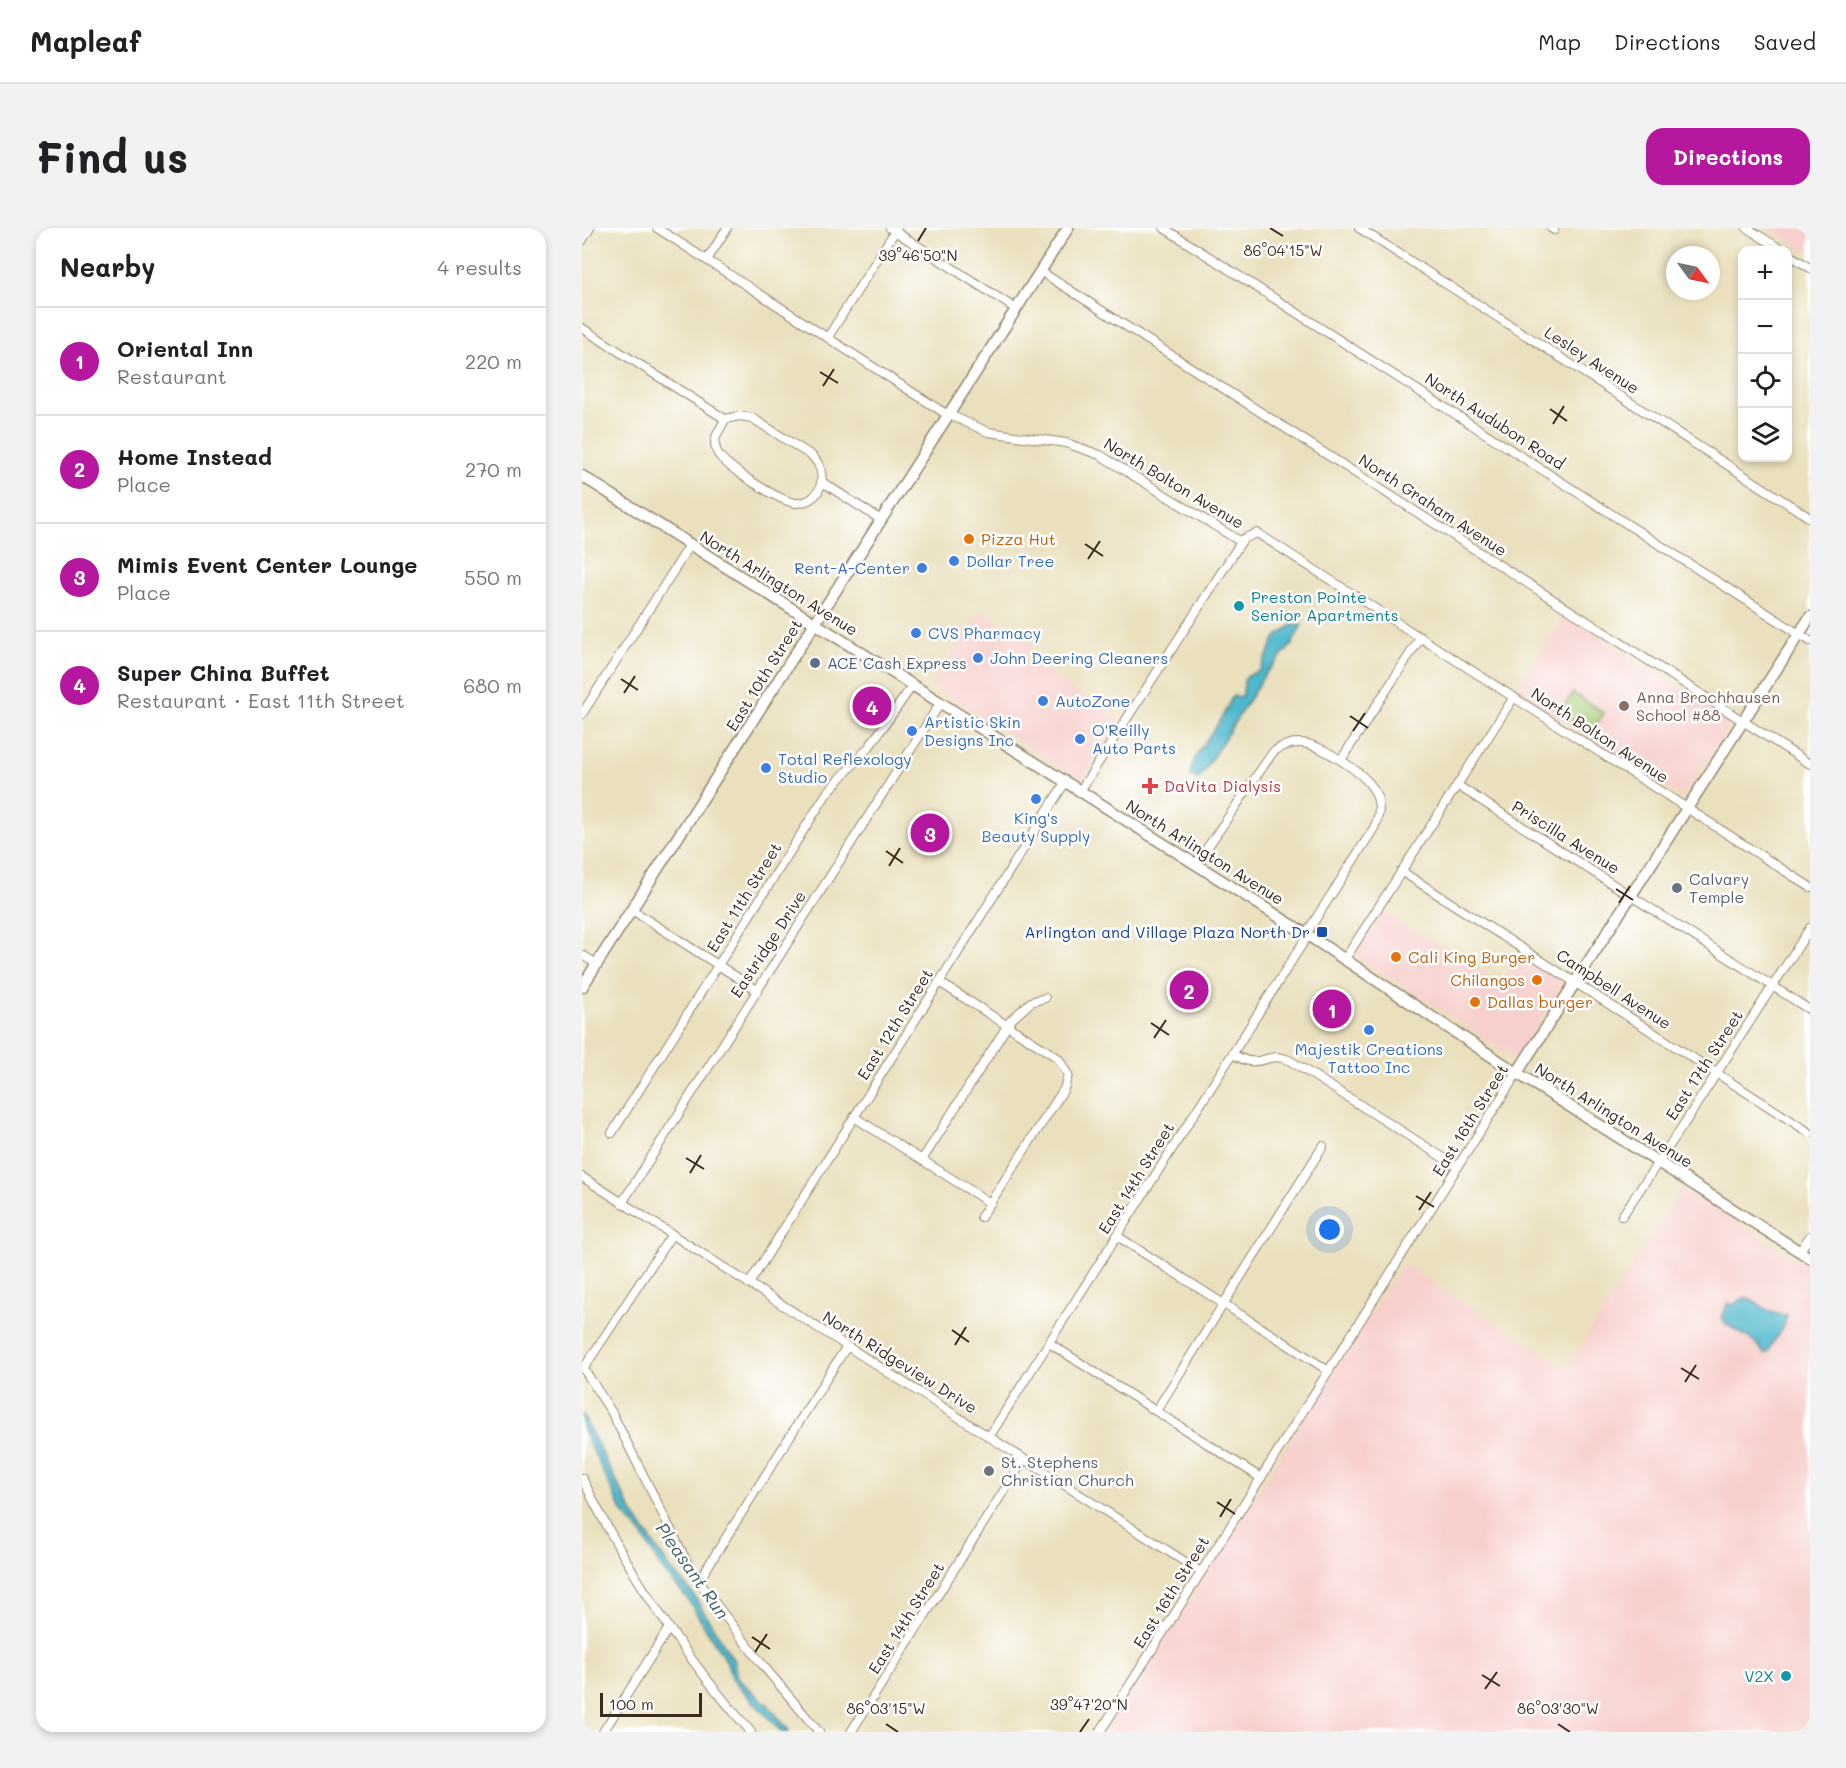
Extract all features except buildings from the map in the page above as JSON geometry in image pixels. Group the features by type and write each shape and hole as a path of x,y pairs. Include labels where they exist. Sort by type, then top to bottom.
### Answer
{"main road":[{"name":"East 10th Street","path":"582,987 1068,228"},
{"name":"North Arlington Avenue","path":"582,476 1307,934 1517,1073 1810,1258"},
{"name":"East 16th Street","path":"1517,1073 1810,617"}],"street":[{"path":"582,241 590,228"},
{"name":"North Bolton Avenue","path":"657,228 948,414 988,432 1066,443 1094,452 1241,542 1251,534 1262,535 1810,887"},
{"path":"707,260 727,228"},
{"name":"North Audubon Road","path":"1164,228 1810,641"},
{"name":"Lesley Avenue","path":"1359,228 1810,518"},
{"path":"1747,228 1776,246"},
{"path":"828,337 894,229 1016,309"},
{"path":"1792,257 1810,268"},
{"name":"North Graham Avenue","path":"1040,271 1810,764"},
{"path":"582,327 725,419 741,416 752,418 812,456 821,469 822,482 818,491 809,500 790,503 724,462 717,452 715,442 725,419"},
{"path":"822,482 881,520"},
{"path":"1080,791 1241,542"},
{"path":"582,714 690,545"},
{"path":"1341,760 1421,637"},
{"name":"East 11th Street","path":"612,1133 827,793 869,747 912,686"},
{"path":"1345,959 1514,697"},
{"name":"Eastridge Drive","path":"622,1203 941,702"},
{"name":"East 14th Street","path":"989,1437 1374,828 1379,813 1378,798 1371,783 1341,760 1317,746 1302,742 1290,743 1273,752 1196,864"},
{"name":"East 12th Street","path":"749,1284 1066,781"},
{"name":"Priscilla Avenue","path":"1457,786 1810,1010"},
{"name":"Campbell Avenue","path":"1401,872 1810,1133"},
{"path":"632,910 757,990"},
{"name":"East 17th Street","path":"1622,1216 1658,1160 1672,1143 1810,928"},
{"path":"582,955 597,964"},
{"path":"939,982 1058,1058 1068,1075 1064,1089 981,1217"},
{"path":"922,1160 1007,1025 1031,1002 1045,998"},
{"path":"1233,1054 1248,1062 1259,1062 1274,1057 1289,1060 1458,1167"},
{"name":"East 16th Street","path":"1100,1732 1517,1073"},
{"path":"854,1117 990,1203"},
{"path":"1156,1411 1323,1146"},
{"name":"North Ridgeview Drive","path":"582,1177 1201,1572"},
{"path":"672,1234 583,1367 612,1413 688,1567 819,1732"},
{"path":"1117,1236 1329,1371"},
{"path":"1800,1251 1810,1236"},
{"path":"1049,1343 1261,1478"},
{"path":"698,1582 847,1346"},
{"name":"East 14th Street","path":"851,1732 1024,1459"},
{"path":"582,1478 613,1539 669,1629 751,1732"},
{"path":"603,1732 669,1629"}],"shaded area":[{"path":"1769,228 1810,228 1810,254"},
{"path":"980,610 1033,644 1025,658 1121,720 1084,777 1078,778 932,686"},
{"name":"Anna Brochhausen School #88","path":"1565,614 1733,721 1683,798 1515,691"},
{"path":"1384,911 1500,983 1520,953 1564,982 1516,1059 1355,955"},
{"path":"1682,1187 1810,1268 1810,1732 1106,1732 1402,1263 1567,1368"}],"green space":[{"path":"1573,693 1604,713 1590,734 1559,714"}],"water":[{"path":"1292,625 1302,625 1291,646 1265,674 1199,779 1190,776 1199,751 1220,721 1233,696 1239,697 1243,694 1244,681 1247,676 1260,670 1276,637"},
{"path":"1746,1297 1773,1313 1787,1315 1768,1353 1763,1353 1760,1347 1731,1328 1721,1318 1728,1303 1732,1305"},
{"name":"Pleasant Run","path":"582,1414 631,1510 669,1567 693,1594 734,1661 737,1678 768,1705 790,1732 782,1732 731,1678 728,1664 687,1598 662,1569 641,1533 623,1513 582,1428"}],"place":[{"name":"Pizza Hut","path":"969,539"},
{"name":"Dollar Tree","path":"954,561"},
{"name":"Rent-A-Center","path":"922,568"},
{"name":"Preston Pointe Senior Apartments","path":"1239,606"},
{"name":"CVS Pharmacy","path":"916,633"},
{"name":"John Deering Cleaners","path":"978,658"},
{"name":"ACE Cash Express","path":"815,663"},
{"name":"AutoZone","path":"1043,701"},
{"name":"Super China Buffet","path":"872,706"},
{"name":"Anna Brochhausen School #88","path":"1624,706"},
{"name":"Artistic Skin Designs Inc","path":"912,731"},
{"name":"O'Reilly Auto Parts","path":"1080,739"},
{"name":"Total Reflexology Studio","path":"766,768"},
{"name":"DaVita Dialysis","path":"1150,786"},
{"name":"King's Beauty Supply","path":"1036,799"},
{"name":"Mimis Event Center Lounge","path":"930,833"},
{"name":"Calvary Temple","path":"1677,888"},
{"name":"Arlington and Village Plaza North Dr","path":"1322,932"},
{"name":"Cali King Burger","path":"1396,957"},
{"name":"Chilangos","path":"1537,980"},
{"name":"Home Instead","path":"1189,990"},
{"name":"Dallas burger","path":"1475,1002"},
{"name":"Oriental Inn","path":"1332,1009"},
{"name":"Majestik Creations Tattoo Inc","path":"1369,1030"},
{"name":"St. Stephens Christian Church","path":"989,1471"},
{"name":"V2X","path":"1786,1676"}]}
